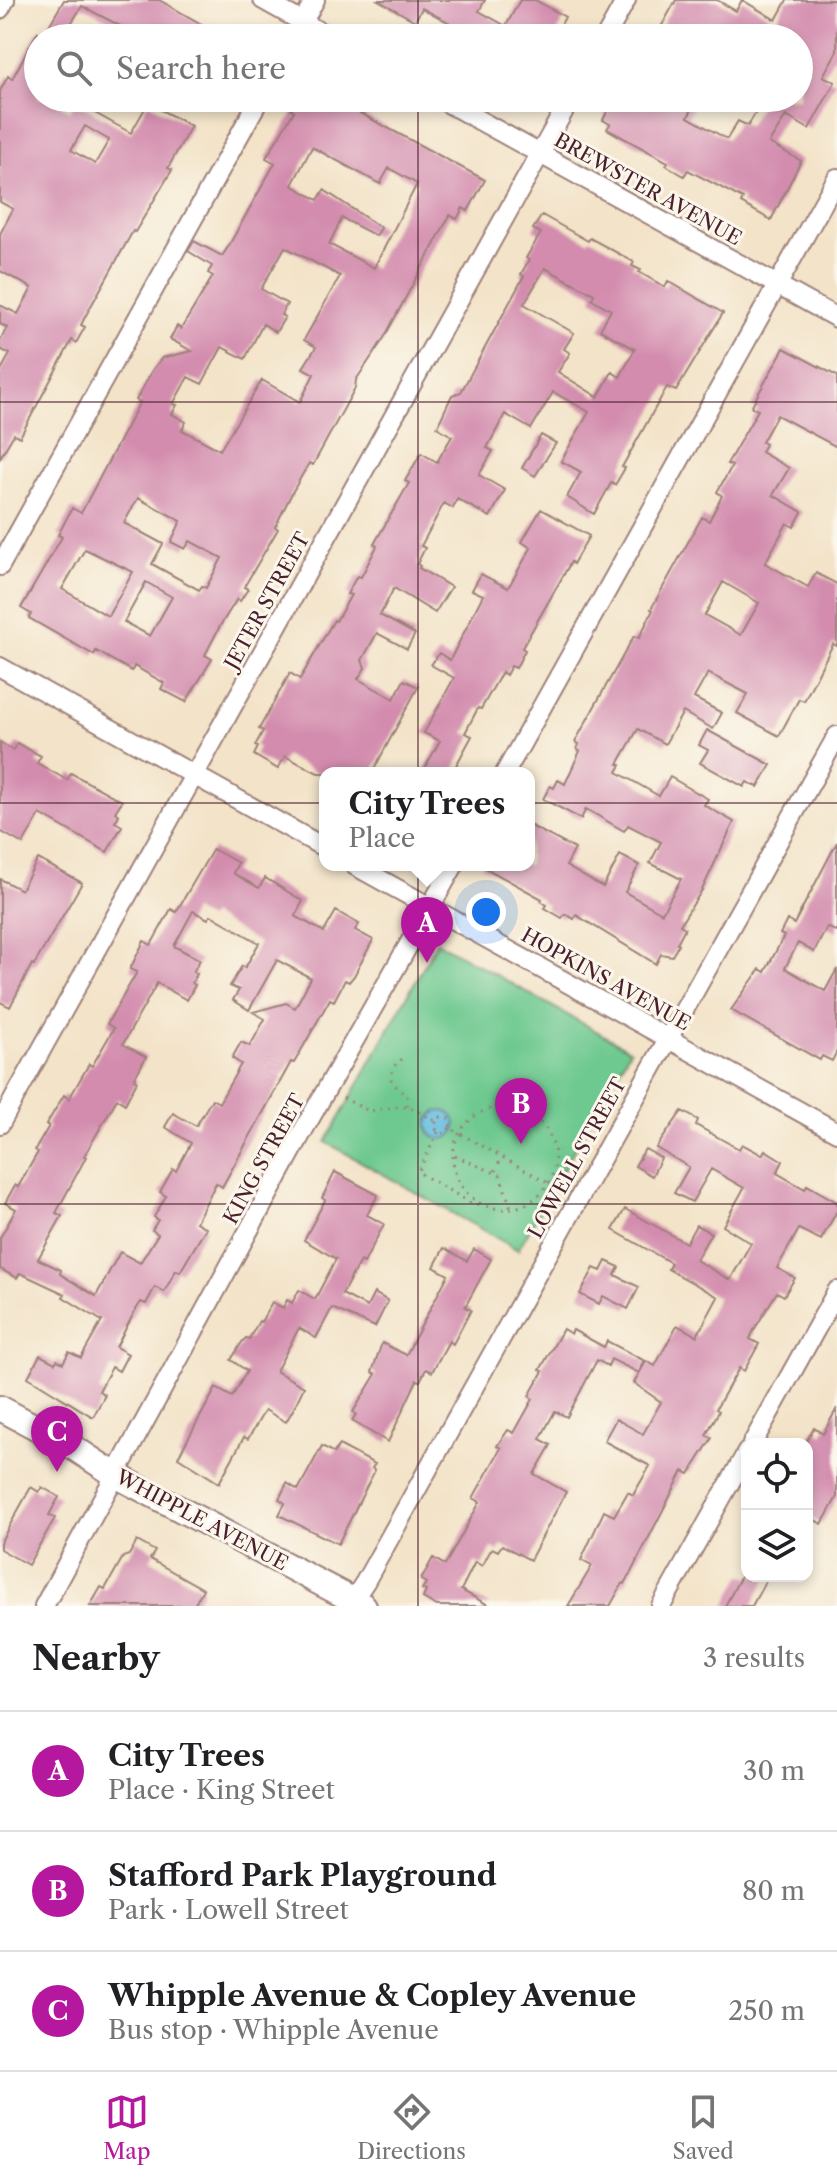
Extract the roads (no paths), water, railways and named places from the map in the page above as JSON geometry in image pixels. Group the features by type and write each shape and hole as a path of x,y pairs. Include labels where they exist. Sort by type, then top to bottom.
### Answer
{"main road":[{"name":"WHIPPLE AVENUE","path":"0,1408 71,1446 117,1476 358,1603"}],"street":[{"path":"0,9 5,0"},
{"path":"263,0 291,24"},
{"path":"301,24 315,0"},
{"path":"613,24 626,0"},
{"path":"0,566 252,112"},
{"name":"BREWSTER AVENUE","path":"464,112 837,318"},
{"name":"JETER STREET","path":"0,1124 563,112"},
{"path":"508,767 837,178"},
{"path":"0,667 319,845"},
{"name":"LOWELL STREET","path":"358,1603 373,1569 837,736"},
{"name":"HOPKINS AVENUE","path":"365,871 837,1132"},
{"name":"KING STREET","path":"44,1606 327,1089 451,871"},
{"path":"755,1438 837,1291"},
{"path":"661,1606 741,1463"}],"water":[{"path":"442,1111 452,1115 456,1125 452,1135 442,1139 432,1135 428,1125 432,1115"}],"place":[{"name":"City Trees","path":"427,963"},
{"name":"Stafford Park Playground","path":"521,1144"},
{"name":"Whipple Avenue & Copley Avenue","path":"57,1472"}]}
